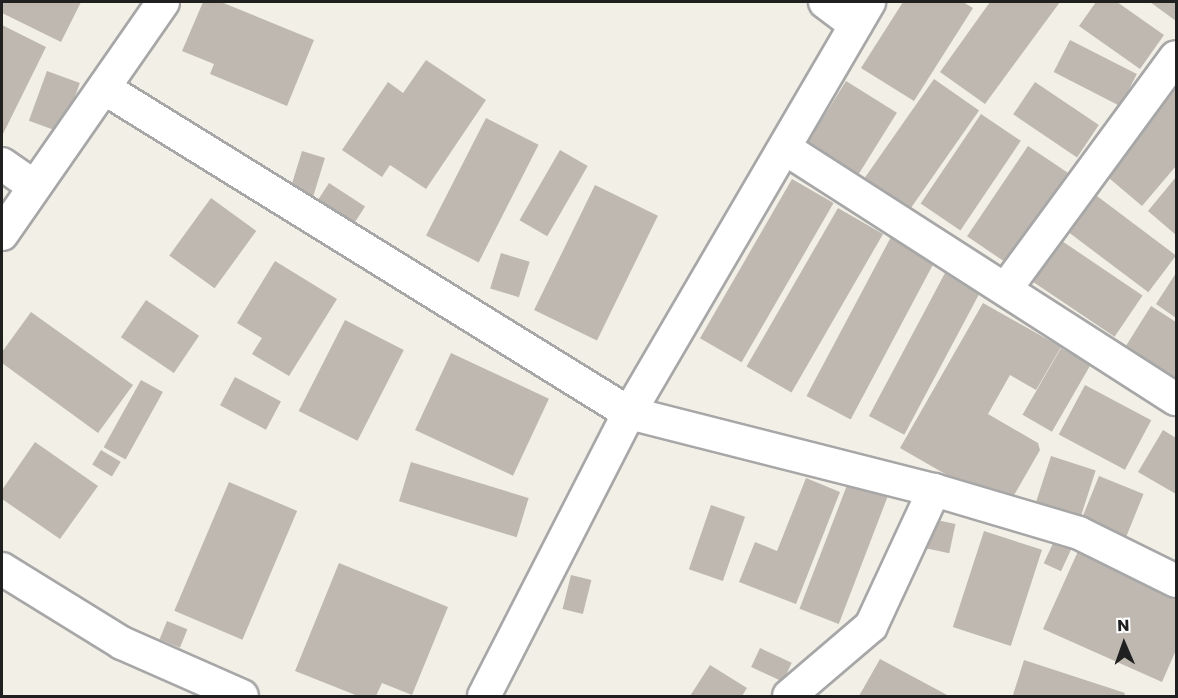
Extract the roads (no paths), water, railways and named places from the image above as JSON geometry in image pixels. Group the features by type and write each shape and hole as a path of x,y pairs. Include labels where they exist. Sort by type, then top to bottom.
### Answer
{"street":[{"path":"2,234 32,185 104,88 163,2"},
{"path":"484,696 629,413 786,149 862,13 825,2"},
{"path":"1007,287 1176,57"},
{"path":"104,88 629,413 934,490 1079,533 1176,581"},
{"path":"786,149 1007,287 1176,399"},
{"path":"2,164 32,185"},
{"path":"789,696 871,626 934,490"},
{"path":"2,569 122,643 242,696"}]}
